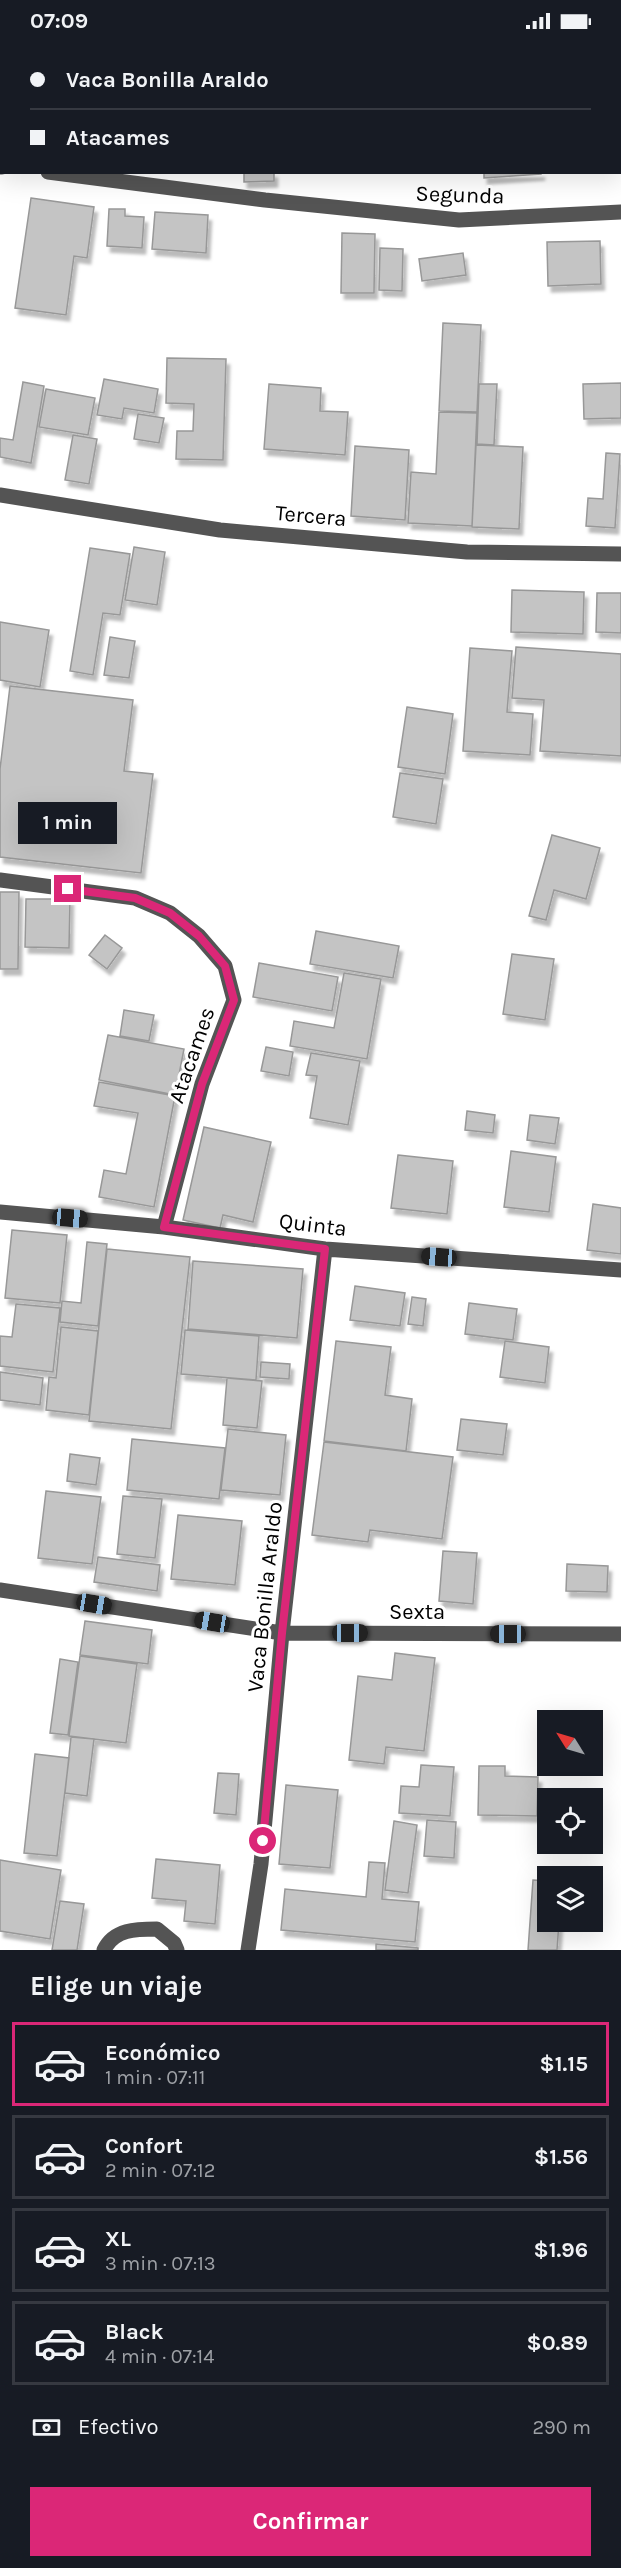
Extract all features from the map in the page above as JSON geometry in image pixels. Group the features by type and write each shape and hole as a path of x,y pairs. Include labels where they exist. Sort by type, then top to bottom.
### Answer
{"street":[{"name":"Segunda","path":"67,174 266,200 459,220 621,212"},
{"name":"Tercera","path":"0,495 220,530 467,552 621,554"},
{"name":"Atacames","path":"0,880 135,898 170,913 199,936 225,966 234,1000 202,1084 164,1227"},
{"name":"Quinta","path":"0,1212 164,1227 325,1249 621,1270"},
{"name":"Vaca Bonilla Araldo","path":"248,1950 261,1864 282,1633 325,1249"},
{"name":"Sexta","path":"0,1590 282,1633 621,1634"},
{"path":"104,1950 109,1940 129,1929 157,1929 174,1943 177,1950"}],"building":[{"path":"244,174 274,174 274,181 244,182"},
{"path":"484,174 541,174 484,178"},
{"path":"31,198 94,207 87,258 74,256 66,315 15,308"},
{"path":"109,209 125,209 125,216 144,217 142,248 107,246"},
{"path":"155,212 208,215 206,253 152,249"},
{"path":"342,233 375,234 374,293 341,293"},
{"path":"600,241 601,284 548,286 547,242"},
{"path":"380,248 403,249 402,291 379,290"},
{"path":"463,253 466,275 422,281 419,259"},
{"path":"443,323 481,325 477,412 439,411"},
{"path":"167,358 226,359 223,460 176,459 177,431 193,431 194,404 166,403"},
{"path":"104,379 158,389 154,413 124,408 122,419 97,415"},
{"path":"23,382 44,386 31,463 0,457 0,438 13,440"},
{"path":"621,383 621,418 584,419 583,384"},
{"path":"269,384 321,388 320,411 348,412 345,455 264,449"},
{"path":"479,384 497,384 494,445 477,444"},
{"path":"46,389 95,398 88,435 39,427"},
{"path":"439,412 477,413 472,526 408,523 411,472 436,474"},
{"path":"138,414 164,418 159,443 134,439"},
{"path":"73,435 97,439 89,484 65,480"},
{"path":"476,445 523,447 519,529 472,527"},
{"path":"355,446 409,450 405,520 351,516"},
{"path":"606,453 620,454 615,528 586,526 588,498 603,499"},
{"path":"134,547 165,552 157,605 125,600"},
{"path":"90,548 130,554 120,615 103,613 93,675 70,671"},
{"path":"512,590 584,592 583,634 511,632"},
{"path":"597,593 621,593 621,633 596,632"},
{"path":"0,622 49,630 40,687 0,680"},
{"path":"110,637 135,641 129,678 104,675"},
{"path":"516,647 621,654 621,756 540,751 544,700 512,698"},
{"path":"470,648 512,651 507,712 533,714 530,755 463,751"},
{"path":"10,686 133,700 124,771 153,774 141,873 0,857 0,769"},
{"path":"407,707 453,714 445,774 398,767"},
{"path":"400,773 443,779 436,824 393,817"},
{"path":"552,835 600,848 586,899 554,890 546,920 529,916"},
{"path":"0,892 19,892 18,969 0,969"},
{"path":"26,899 70,899 69,948 25,947"},
{"path":"316,931 399,946 393,978 310,964"},
{"path":"105,935 122,948 107,969 89,955"},
{"path":"512,954 554,959 545,1020 503,1014"},
{"path":"259,963 338,977 332,1011 253,997"},
{"path":"344,973 381,979 367,1059 290,1046 294,1021 334,1028"},
{"path":"124,1010 154,1015 149,1041 120,1036"},
{"path":"108,1035 184,1049 175,1095 99,1080"},
{"path":"266,1047 293,1052 289,1076 261,1071"},
{"path":"311,1053 360,1061 348,1125 310,1118 317,1076 306,1075"},
{"path":"99,1082 175,1096 154,1207 99,1197 104,1170 126,1174 138,1113 94,1106"},
{"path":"467,1111 495,1115 493,1133 465,1130"},
{"path":"530,1115 559,1118 555,1144 527,1140"},
{"path":"204,1127 271,1142 253,1222 223,1215 220,1228 183,1220"},
{"path":"511,1151 556,1157 549,1212 504,1207"},
{"path":"398,1155 453,1161 447,1214 391,1208"},
{"path":"593,1204 621,1208 621,1254 587,1250"},
{"path":"12,1230 67,1235 60,1303 5,1298"},
{"path":"87,1242 107,1244 98,1326 60,1322 62,1301 81,1303"},
{"path":"107,1249 190,1257 171,1429 89,1421"},
{"path":"193,1261 303,1269 297,1338 188,1329"},
{"path":"355,1286 405,1293 400,1326 350,1320"},
{"path":"412,1297 426,1299 423,1326 408,1324"},
{"path":"469,1303 517,1309 513,1340 465,1334"},
{"path":"16,1304 60,1308 53,1372 0,1366 0,1336 12,1337"},
{"path":"61,1327 98,1331 89,1415 46,1410 49,1377 56,1378"},
{"path":"185,1330 259,1336 256,1380 181,1374"},
{"path":"336,1341 391,1347 385,1395 412,1399 406,1451 324,1441"},
{"path":"505,1341 549,1347 545,1383 500,1377"},
{"path":"261,1362 290,1364 289,1379 260,1377"},
{"path":"0,1372 43,1378 40,1405 0,1400"},
{"path":"227,1378 262,1381 257,1428 223,1425"},
{"path":"461,1419 507,1424 503,1455 457,1450"},
{"path":"228,1429 286,1435 280,1495 221,1490"},
{"path":"132,1439 225,1448 219,1499 127,1490"},
{"path":"324,1442 453,1457 442,1539 370,1530 368,1542 312,1535"},
{"path":"70,1454 100,1458 96,1485 67,1481"},
{"path":"46,1491 101,1497 92,1564 38,1558"},
{"path":"123,1496 162,1499 155,1558 117,1554"},
{"path":"178,1515 242,1521 235,1585 171,1579"},
{"path":"443,1551 477,1553 473,1604 439,1601"},
{"path":"98,1557 160,1565 157,1591 94,1582"},
{"path":"567,1564 608,1566 607,1592 566,1591"},
{"path":"85,1621 152,1630 148,1664 80,1655"},
{"path":"395,1653 435,1658 424,1751 386,1747 384,1764 349,1760 358,1676 392,1680"},
{"path":"80,1656 137,1664 126,1743 69,1736"},
{"path":"60,1659 78,1662 68,1735 50,1733"},
{"path":"71,1737 94,1739 87,1796 65,1793"},
{"path":"35,1754 69,1758 57,1856 24,1853"},
{"path":"421,1765 454,1767 450,1816 399,1813 401,1786 419,1787"},
{"path":"479,1766 505,1766 505,1776 538,1777 537,1816 478,1815"},
{"path":"218,1773 239,1774 236,1815 214,1813"},
{"path":"286,1785 338,1790 330,1868 279,1864"},
{"path":"427,1820 456,1822 454,1858 424,1856"},
{"path":"394,1821 417,1825 408,1893 385,1890"},
{"path":"156,1859 220,1865 215,1924 184,1921 186,1901 152,1898"},
{"path":"0,1860 61,1870 50,1939 0,1931"},
{"path":"369,1862 385,1863 382,1899 419,1902 415,1942 281,1930 285,1889 366,1897"},
{"path":"533,1880 537,1880 537,1932 558,1932 557,1950 528,1950"},
{"path":"60,1901 84,1904 77,1950 52,1950"},
{"path":"376,1944 418,1948 418,1950 376,1950"}],"route":[{"path":"68,889 135,898 170,913 199,936 225,966 234,1000 202,1084 164,1227 325,1249 282,1633 263,1841"}]}
